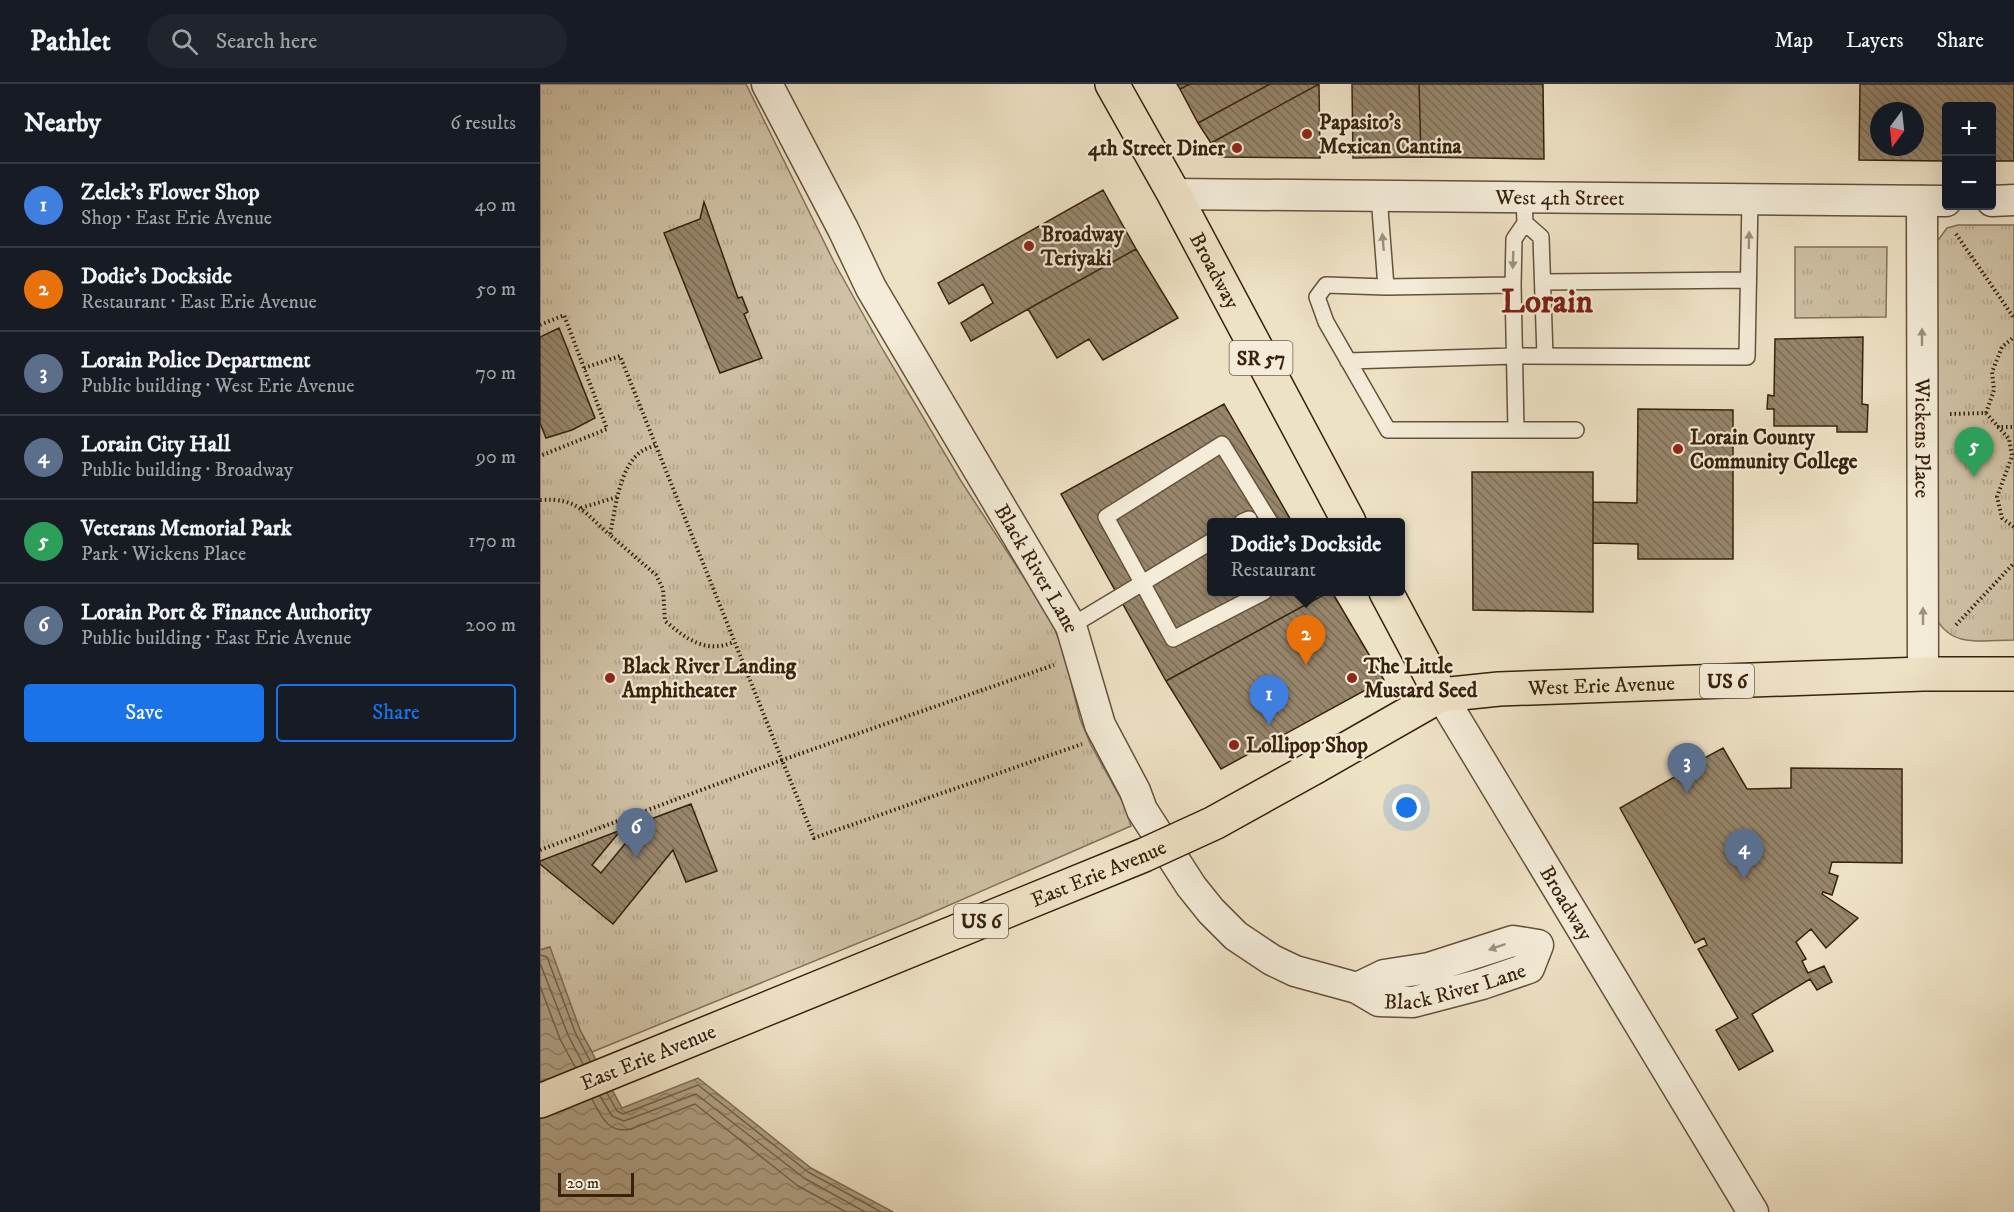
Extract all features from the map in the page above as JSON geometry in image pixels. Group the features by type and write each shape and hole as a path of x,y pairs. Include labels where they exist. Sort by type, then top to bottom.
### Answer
{"main road":[{"name":"Broadway","path":"1112,84 1174,194 1347,518"},
{"name":"Broadway","path":"1389,596 1441,695"},
{"name":"West Erie Avenue","path":"1441,695 1499,689 1923,674 2014,674"},
{"name":"East Erie Avenue","path":"540,1101 1144,855 1214,823 1441,695"}],"street":[{"name":"Black River Lane","path":"766,84 843,229 871,288 1071,626 1092,701 1106,735 1148,820 1199,897 1224,925 1258,952 1283,966 1309,976 1357,988 1380,1001 1413,1002 1482,984 1529,968 1538,945 1578,923"},
{"name":"West 4th Street","path":"1174,194 1379,196 1525,210 1750,200 1934,201"},
{"path":"1996,201 2014,200"},
{"name":"Wickens Place","path":"1923,674 1934,201"},
{"name":"Broadway","path":"1441,695 1753,1212"}],"lane":[{"path":"1379,196 1386,287"},
{"path":"1348,361 1514,356 1747,357 1750,200"},
{"path":"1525,210 1541,237 1545,356"},
{"path":"1516,430 1512,285 1514,239 1525,210"},
{"path":"1543,282 1748,280"},
{"path":"1512,285 1386,287 1326,285 1317,297 1326,322 1388,430 1576,430"},
{"path":"1255,596 1173,639 1106,517 1222,444 1268,518"},
{"path":"1071,626 1207,544"}],"path":[{"path":"1956,234 2014,318"},
{"path":"540,325 564,315 607,429 540,456"},
{"path":"1986,413 1994,390 1992,372 2002,347 2014,337"},
{"path":"584,369 620,356 814,838 1106,735"},
{"path":"1943,414 1986,413"},
{"path":"1986,413 2009,439 2012,456 1998,497 2002,518 2014,527"},
{"path":"1996,427 2014,427"},
{"path":"610,535 617,497 623,480 641,451 655,445"},
{"path":"581,508 617,497"},
{"path":"540,500 557,500 581,508 652,571 660,582 664,598 665,621 700,644 716,648 734,642"},
{"path":"1956,625 2014,563"},
{"path":"540,850 782,760 1080,657"}],"green space":[{"path":"540,84 746,84 834,262 883,350 961,481 1051,619 1064,653 1080,719 1091,745 1125,806 1131,826 922,917 592,1052 580,1030 549,947 540,950"},
{"path":"1958,225 2014,225 2014,640 1970,641 1960,639 1943,628 1936,618 1936,243 1947,228"},
{"path":"1795,247 1887,247 1886,317 1795,318"}],"water":[{"path":"550,947 580,1030 622,1108 698,1078 811,1168 893,1212 540,1212 540,950"}],"building":[{"path":"1177,84 1190,84 1180,89"},
{"path":"1190,84 1270,84 1198,123 1180,89"},
{"path":"1270,84 1319,84 1211,143 1198,123"},
{"path":"1319,84 1320,158 1219,157 1211,143"},
{"path":"1352,84 1419,84 1421,157 1353,158"},
{"path":"1419,84 1543,84 1544,159 1421,157"},
{"path":"1860,84 2014,84 2014,161 1996,161 1996,102 1942,102 1942,161 1859,160"},
{"path":"1103,190 1136,249 971,341 961,323 993,303 983,284 949,304 938,283"},
{"path":"704,202 738,298 742,297 748,312 744,314 762,358 720,373 664,233 700,219"},
{"path":"1136,249 1178,318 1103,360 1089,339 1057,358 1028,309"},
{"path":"559,328 595,418 572,430 546,438 540,423 540,337"},
{"path":"1863,337 1862,404 1868,405 1867,432 1837,432 1837,426 1774,426 1774,409 1767,409 1768,395 1774,396 1775,339"},
{"path":"1224,404 1290,518 1207,518 1207,596 1322,596 1166,681 1061,494"},
{"path":"1638,409 1733,410 1733,559 1638,559 1638,544 1593,543 1593,502 1637,503"},
{"path":"1472,472 1593,472 1593,612 1473,610"},
{"path":"1322,596 1334,596 1384,680 1221,769 1166,681"},
{"path":"1723,748 1747,789 1791,788 1791,768 1902,769 1902,863 1832,862 1829,873 1838,876 1832,895 1823,892 1822,894 1858,918 1826,948 1811,929 1796,942 1806,959 1802,961 1808,973 1824,966 1832,982 1817,990 1810,979 1752,1014 1773,1051 1739,1070 1716,1030 1738,1018 1698,949 1707,945 1704,938 1695,943 1620,808"},
{"path":"691,804 717,871 686,882 673,850 613,924 540,864 540,861 621,830 592,865 601,873 643,822"}],"place":[{"name":"Papasito's Mexican Cantina","path":"1307,134"},
{"name":"4th Street Diner","path":"1237,148"},
{"name":"Broadway Teriyaki","path":"1029,246"},
{"name":"Lorain County Community College","path":"1678,449"},
{"name":"Veterans Memorial Park","path":"1974,477"},
{"name":"Dodie's Dockside","path":"1306,665"},
{"name":"Black River Landing Amphitheater","path":"610,678"},
{"name":"The Little Mustard Seed","path":"1352,678"},
{"name":"Zelek's Flower Shop","path":"1269,725"},
{"name":"Lollipop Shop","path":"1234,745"},
{"name":"Lorain Police Department","path":"1687,793"},
{"name":"Lorain Port & Finance Authority","path":"636,858"},
{"name":"Lorain City Hall","path":"1744,879"}],"district":[{"name":"Lorain","path":"1547,300"}]}
